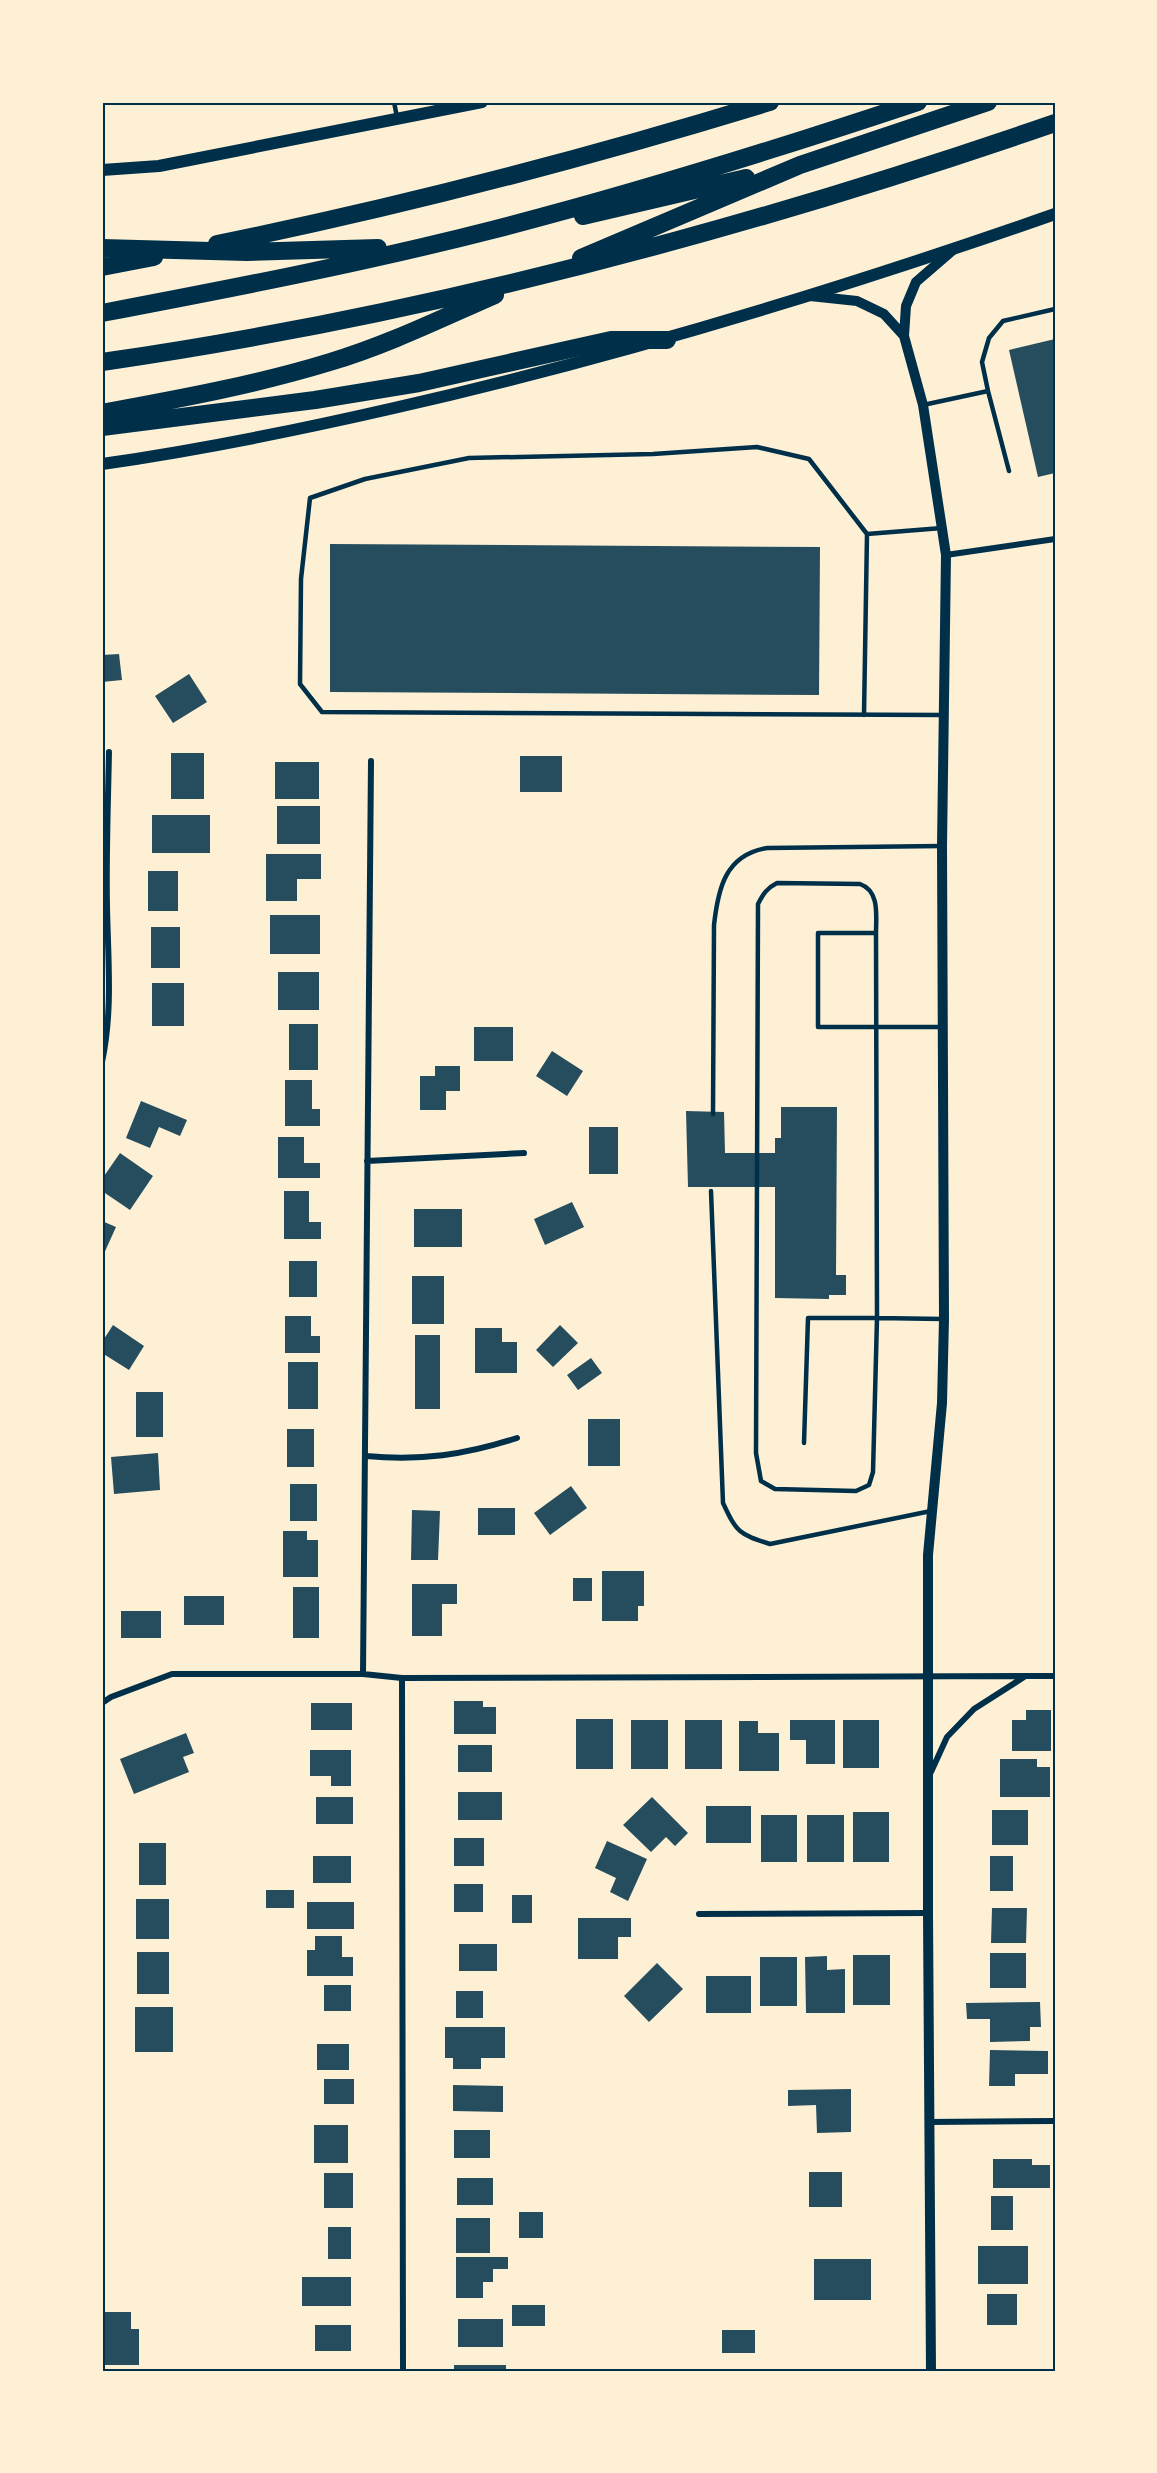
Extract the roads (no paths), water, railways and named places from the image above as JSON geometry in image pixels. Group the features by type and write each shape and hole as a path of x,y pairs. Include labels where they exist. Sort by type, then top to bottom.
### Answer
{"highway":[{"path":"102,267 330,221 477,186 624,146 770,102"},
{"path":"102,313 246,286 492,230 791,145 918,102"},
{"path":"102,413 190,397 331,362 384,343 800,165 988,102"},
{"path":"102,362 271,336 637,253 782,213 926,168 1055,123"},
{"path":"102,248 258,252 376,248 435,242 613,210 800,165"},
{"path":"102,427 384,389 611,340 667,340"}],"main road":[{"path":"102,170 159,165 482,102"},
{"path":"102,464 299,429 482,388 667,340 952,250 1055,214"}],"street":[{"path":"931,2371 928,1555 942,1403 944,1319 942,846 946,555 923,405 904,336 906,306 916,282 952,250"},
{"path":"809,296 857,301 884,314 904,336"},
{"path":"946,555 1055,539"},
{"path":"102,1062 107,1037 109,1004 107,883 109,752"},
{"path":"363,1674 370,760"},
{"path":"367,1161 524,1154"},
{"path":"366,1456 405,1459 478,1451 517,1438"},
{"path":"102,1703 111,1697 172,1674 363,1674 402,1678 1055,1676"},
{"path":"928,1778 947,1737 974,1709 1026,1676"},
{"path":"402,1678 403,2371"},
{"path":"699,1914 928,1913"},
{"path":"929,2122 1055,2121"}],"lane":[{"path":"394,102 398,119"},
{"path":"1009,471 982,362 989,338 1003,321 1055,309"},
{"path":"923,405 988,391"},
{"path":"864,715 867,534 809,459 757,447 653,454 468,458 365,479 310,498 301,579 300,684 322,712 864,715 945,715"},
{"path":"867,534 942,528"},
{"path":"713,1114 714,925 717,899 725,876 750,851 767,848 942,846"},
{"path":"777,883 860,884 865,885 873,895 876,908 876,933 877,1318 873,1480 869,1485 856,1491 775,1489 761,1481 756,1453 756,913 762,894 777,883"},
{"path":"876,933 818,933 818,1027 943,1027"},
{"path":"711,1191 723,1503 735,1529 748,1537 770,1544 932,1511"},
{"path":"804,1443 808,1318 944,1319"}]}
